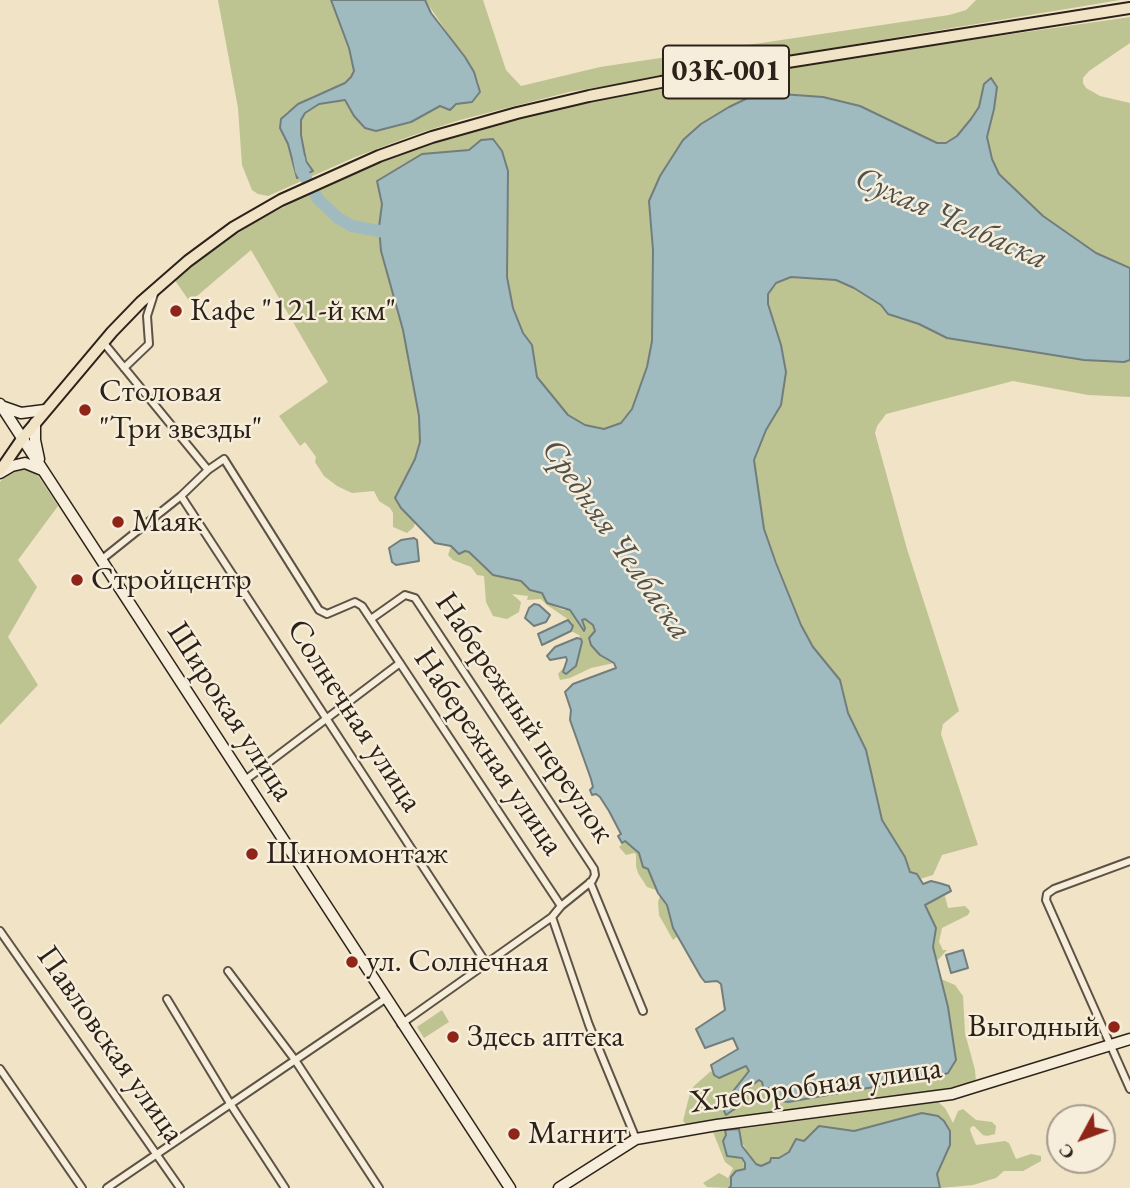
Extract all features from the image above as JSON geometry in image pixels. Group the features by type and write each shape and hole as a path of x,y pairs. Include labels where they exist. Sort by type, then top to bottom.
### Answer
{"main road":[{"name":"03К-001","path":"0,472 22,439 103,342 157,287 188,261 234,228 281,200 379,156 432,137 553,103 661,82 1130,8"}],"street":[{"path":"124,368 149,344 147,316 157,287"},
{"path":"103,342 208,470"},
{"path":"0,405 21,413 45,410"},
{"name":"Широкая улица","path":"0,405 510,1188"},
{"path":"35,423 35,440 42,470"},
{"path":"101,561 224,459 319,610 323,614 332,614 355,602 362,606 371,619"},
{"path":"0,472 24,463 42,470"},
{"name":"Солнечная улица","path":"181,496 486,963"},
{"name":"Набережный переулок","path":"371,619 405,595 410,594 415,598 587,858 595,875 590,883 643,1011"},
{"name":"Набережная улица","path":"371,619 561,906"},
{"path":"244,781 400,663"},
{"path":"1130,861 1061,886 1047,894 1048,905 1130,1089"},
{"path":"401,1024 552,917 561,906 590,883"},
{"path":"552,917 589,1025 636,1139"},
{"name":"Павловская улица","path":"0,931 180,1188"},
{"path":"228,971 295,1060 379,1188"},
{"path":"167,999 285,1188"},
{"path":"107,1188 385,999"},
{"name":"Хлеборобная улица","path":"559,1188 636,1139 717,1125 952,1094 1130,1039"},
{"path":"0,1069 82,1188"}],"green space":[{"path":"218,0 331,0 349,48 354,71 345,83 311,97 286,113 280,128 285,135 297,178 313,171 306,161 301,120 305,113 319,104 345,100 365,128 376,131 411,122 440,106 472,102 479,84 474,72 425,0 483,0 506,70 521,86 600,67 949,15 966,10 976,0 1120,0 569,92 460,120 411,136 353,158 268,196 252,190 242,165 238,108"},
{"path":"1130,17 1130,43 1089,71 1083,78 1083,83 1086,88 1100,96 1130,103 1130,268 1096,253 1043,216 999,174 987,137 994,109 984,84 979,107 957,136 946,143 937,143 900,125 729,107 701,124 683,140 660,176 649,201 653,250 652,341 647,367 632,409 621,423 603,429 585,425 568,415 537,377 532,345 523,333 513,308 507,277 508,171 481,140 469,150 422,154 377,181 382,204 379,227 381,251 403,330 419,416 420,442 415,459 395,497 401,508 415,522 414,527 407,533 393,527 393,513 379,501 374,491 352,493 324,476 315,462 316,457 305,442 300,446 279,416 328,382 251,250 190,302 174,279 248,226 333,181 435,141 528,114 619,96 915,48"},
{"path":"791,277 836,280 881,305 888,314 919,324 948,338 1084,360 1130,360 1130,397 1088,395 1013,381 886,414 877,426 875,433 907,549 959,711 943,724 941,734 978,845 942,855 933,875 920,879 917,874 910,872 905,857 882,820 866,750 848,713 840,680 813,647 801,625 764,529 754,460 766,430 781,405 781,345 768,304 768,294 776,283"},
{"path":"31,470 39,477 58,506 18,560 37,587 8,637 38,685 0,725 0,482 9,472"},
{"path":"451,546 459,554 465,551 470,553 493,575 521,581 530,590 542,593 547,603 570,610 582,623 585,619 593,625 595,631 591,645 600,655 614,663 591,668 560,680 558,674 578,657 582,643 579,635 571,631 572,622 541,599 527,600 528,596 512,594 521,602 519,612 507,619 493,616 486,602 484,576 477,575 471,567 453,560 448,555"},
{"path":"625,841 639,853 643,867 648,869 656,890 647,887 638,873 636,854 626,855 619,847"},
{"path":"660,896 667,905 678,936 673,940 659,915"},
{"path":"945,896 948,908 965,906 970,911 968,915 942,928 939,942 943,950 947,950 937,961 933,947 936,928 924,905"},
{"path":"941,979 955,985 963,996 965,1033 976,1082 936,1091 686,1124 683,1121 690,1093 711,1071 714,1075 747,1065 750,1071 730,1095 724,1111 726,1115 744,1096 746,1090 760,1080 765,1091 948,1007"},
{"path":"442,1010 449,1022 424,1038 417,1027"},
{"path":"938,1102 945,1108 953,1123 958,1111 963,1109 976,1120 992,1122 996,1126 995,1134 987,1136 974,1126 971,1127 976,1145 1005,1141 1009,1143 1016,1159 1031,1154 1041,1156 1041,1161 1023,1171 1004,1171 996,1178 973,1185 940,1188 937,1174 950,1145 938,1116 921,1113 854,1131 819,1126 804,1141 792,1145 789,1152 779,1158 771,1158 770,1162 760,1166 752,1160 740,1139 739,1129"},
{"path":"725,1130 725,1152 742,1159 746,1170 729,1188 707,1187 703,1183 719,1173 728,1178 733,1168 725,1162 713,1132"}],"water":[{"path":"331,0 425,0 431,13 474,72 480,92 472,102 456,104 450,110 440,106 411,122 376,131 365,128 345,100 319,104 305,113 301,120 306,161 313,171 297,178 288,144 280,128 281,119 298,104 345,83 354,71 349,48"},
{"name":"Сухая Челбаска","path":"991,78 997,87 987,137 999,174 1043,216 1096,253 1130,268 1130,360 1084,360 947,338 919,324 888,314 881,305 836,280 791,277 776,283 768,294 768,304 786,372 781,405 766,430 754,460 764,529 776,563 801,625 813,647 840,680 848,713 866,750 882,820 905,857 910,872 917,874 923,884 931,881 939,883 949,886 951,891 925,905 936,928 933,947 948,1007 956,1060 948,1073 942,1075 788,1102 782,1101 769,1088 764,1091 759,1080 746,1090 736,1108 726,1115 724,1111 730,1095 749,1071 746,1066 719,1078 714,1075 711,1065 738,1049 733,1038 705,1048 696,1029 725,1010 721,984 717,981 705,982 701,977 673,928 667,905 658,893 648,869 643,867 639,853 625,841 622,843 618,836 621,834 609,811 600,797 592,795 591,779 570,720 571,710 565,692 573,684 616,668 614,663 600,655 591,645 589,638 595,631 593,625 585,619 582,620 584,631 570,610 547,603 542,593 530,590 521,581 493,575 469,552 459,554 451,546 435,543 401,508 395,498 415,459 420,442 419,416 403,330 381,251 379,227 382,204 377,181 422,154 469,150 481,140 493,139 502,151 508,171 507,277 513,308 523,333 532,345 537,377 568,415 585,425 604,429 621,423 632,409 647,367 652,341 653,250 649,201 660,176 683,140 701,124 752,96 781,94 823,97 860,106 937,143 946,143 957,136 971,119 979,107 984,84"},
{"path":"401,540 417,540 419,561 396,565 392,562 389,548"},
{"path":"534,604 550,615 546,622 534,626 525,618"},
{"path":"568,620 573,626 571,631 542,645 538,634"},
{"path":"577,638 582,642 576,666 566,674 563,672 566,657 550,660 547,656 555,647"},
{"path":"963,950 968,968 951,973 946,955"},
{"path":"922,1113 938,1116 950,1131 950,1145 937,1174 940,1188 729,1188 731,1177 736,1171 745,1169 745,1163 742,1158 727,1156 723,1141 725,1130 739,1129 742,1146 756,1164 761,1166 770,1162 771,1158 779,1158 789,1152 796,1139 804,1141 819,1126 854,1131"}],"waterway":[{"name":"Средняя Челбаска","path":"299,159 301,170 318,199 338,218 352,226 395,234"}],"place":[{"name":"Кафе \"121-й км\"","path":"176,311"},
{"name":"Столовая \"Три звезды\"","path":"85,410"},
{"name":"Маяк","path":"118,522"},
{"name":"Стройцентр","path":"77,580"},
{"name":"Шиномонтаж","path":"252,854"},
{"name":"ул. Солнечная","path":"352,962"},
{"name":"Выгодный","path":"1114,1027"},
{"name":"Здесь аптека","path":"453,1037"},
{"name":"Магнит","path":"514,1134"}]}
